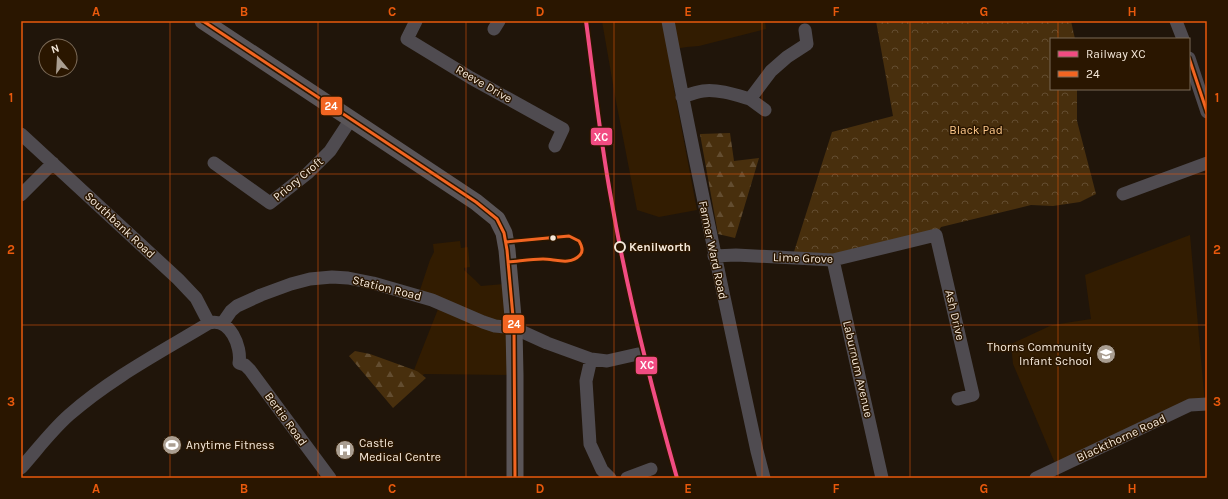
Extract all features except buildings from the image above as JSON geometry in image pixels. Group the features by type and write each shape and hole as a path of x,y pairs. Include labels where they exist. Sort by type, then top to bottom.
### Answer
{"main road":[{"path":"203,21 487,210 497,219 504,233 506,242 514,328 515,478"}],"street":[{"name":"Reeve Drive","path":"416,21 407,39 471,78 563,129 555,146"},
{"name":"Farmer Ward Road","path":"668,21 714,256 764,478"},
{"path":"1176,21 1183,38"},
{"path":"750,99 771,71 787,57 809,47 805,30"},
{"path":"1190,61 1207,112"},
{"path":"682,97 703,91 715,91 750,99 765,110"},
{"name":"Priory Croft","path":"214,163 270,203 308,173 330,151 351,119"},
{"name":"Southbank Road","path":"21,134 178,279 196,298 216,323 230,331 238,347 240,356 239,363"},
{"path":"21,195 53,163"},
{"path":"1123,194 1207,163"},
{"name":"Lime Grove","path":"714,256 736,255 833,260 936,235"},
{"name":"Ash Drive","path":"936,235 977,394 958,399"},
{"name":"Laburnum Avenue","path":"833,260 882,478"},
{"name":"Station Road","path":"21,468 57,427 82,404 114,380 216,323 237,306 261,295 310,279 348,278 403,291 432,300 495,326 514,328 548,344 591,359 607,361 638,354"},
{"path":"591,359 586,381 590,444 602,470 610,478"},
{"name":"Bertie Road","path":"239,363 245,365 250,370 330,478"},
{"name":"Blackthorne Road","path":"1036,478 1190,405 1207,404"},
{"path":"627,478 651,469"}],"shaded area":[{"path":"602,21 765,21 766,29 699,46 668,50 697,210 659,217 637,210"},
{"name":"Thorns Community Infant School","path":"1190,235 1205,404 1057,468 1013,364 1011,344 1052,325 1091,319 1085,275"},
{"path":"460,241 461,248 468,247 470,267 464,268 464,270 481,286 504,284 513,375 424,374 422,376 414,370 442,299 420,290 434,252 433,244"}],"green space":[{"name":"Black Pad","path":"876,21 1071,21 1075,38 1050,38 1050,90 1077,90 1077,121 1096,194 1080,202 1053,206 1031,205 941,227 936,235 833,260 792,258 832,132 893,116"},
{"path":"730,133 734,161 759,158 735,238 718,234 700,134"},
{"path":"355,351 370,354 417,371 426,378 393,408 349,356"}],"rail line":[{"name":"XC","path":"586,21 597,110 617,234 640,339 677,478"}],"transit line":[{"name":"24","path":"203,21 476,202 497,219 504,233 507,250 514,328 515,478"},
{"name":"24","path":"1190,61 1207,112"},
{"name":"24","path":"506,242 569,236 579,241 582,248 580,255 567,261 539,259 508,262"}],"place":[{"name":"Kenilworth","path":"620,247"},
{"name":"Thorns Community Infant School","path":"1106,354"},
{"name":"Anytime Fitness","path":"172,445"},
{"name":"Castle Medical Centre","path":"345,450"}]}
